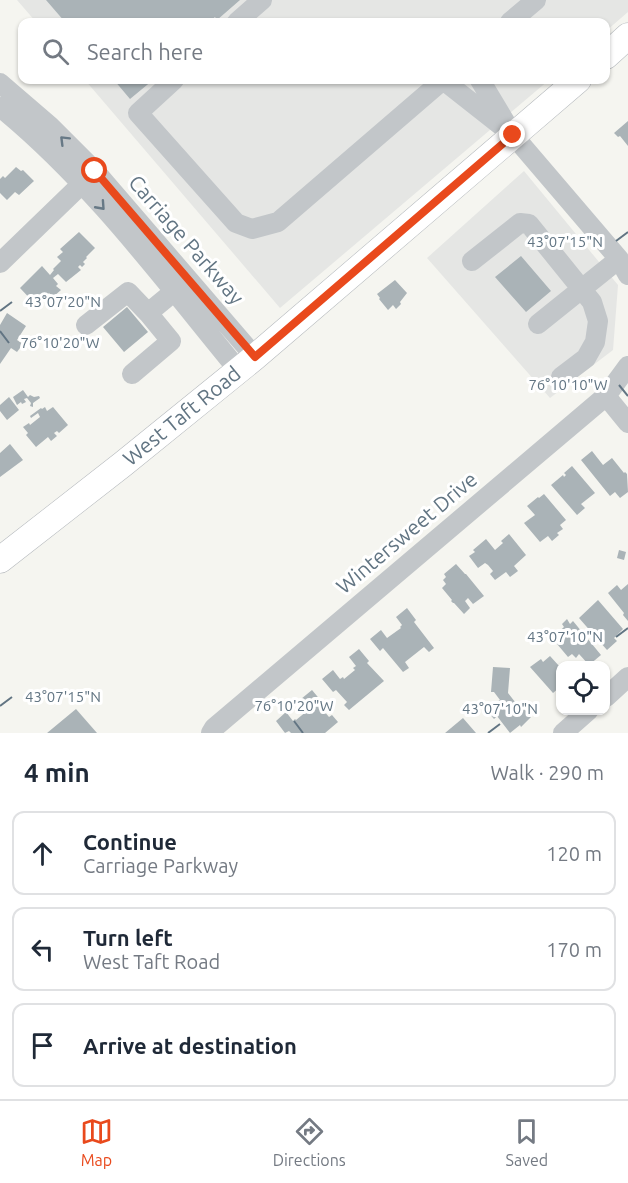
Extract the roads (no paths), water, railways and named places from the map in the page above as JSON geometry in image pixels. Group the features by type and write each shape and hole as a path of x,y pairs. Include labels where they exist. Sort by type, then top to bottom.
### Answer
{"main road":[{"path":"610,52 628,36"},
{"name":"West Taft Road","path":"0,560 247,364 573,84"}],"street":[{"path":"242,18 262,0"},
{"path":"515,18 536,0"},
{"name":"Carriage Parkway","path":"0,84 50,126 88,177 119,226 181,285 247,364"},
{"path":"170,84 138,113 236,223 252,229 278,222 438,84"},
{"path":"448,84 513,135"},
{"path":"482,84 513,135 623,267 581,289 538,324"},
{"name":"Carriage Parkway","path":"0,107 88,177"},
{"path":"0,263 88,177"},
{"path":"472,261 520,223 529,224 592,302 598,321 595,342 586,358 561,377"},
{"path":"148,313 181,285"},
{"path":"86,325 128,292 148,313 171,341 132,374"},
{"name":"Wintersweet Drive","path":"211,733 223,720 606,396 628,366"},
{"path":"606,396 628,423"},
{"path":"610,693 628,677"},
{"path":"563,733 584,715"}]}
